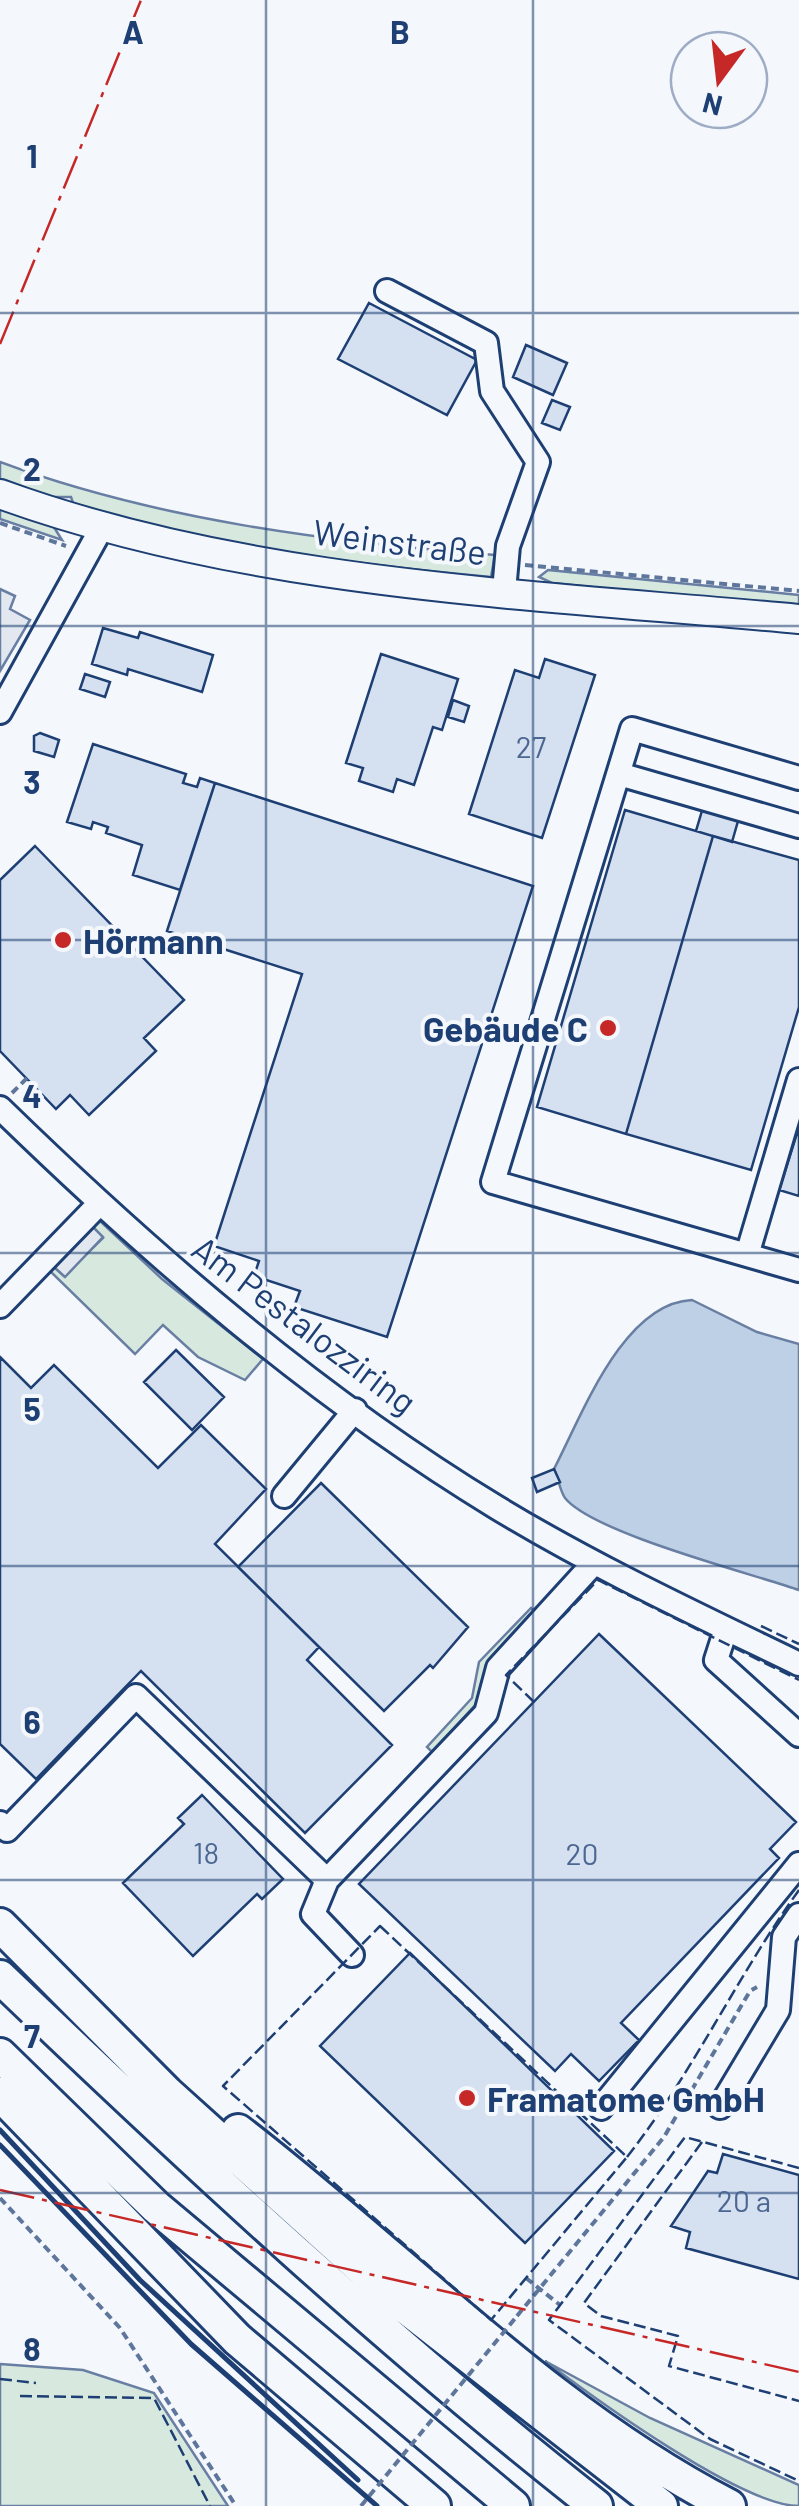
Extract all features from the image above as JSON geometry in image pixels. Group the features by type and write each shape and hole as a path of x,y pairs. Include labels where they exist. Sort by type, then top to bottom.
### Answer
{"highway":[{"path":"0,1925 166,2093 399,2302 661,2506"},
{"path":"0,1977 172,2142 328,2282 596,2506"},
{"path":"60,1986 557,2394 620,2441 729,2506"},
{"path":"0,2054 156,2207 513,2506"},
{"path":"0,2094 238,2339 434,2506"}],"main road":[{"name":"Weinstraße","path":"0,494 101,530 224,555 504,591 799,619"}],"street":[{"path":"387,291 486,343 492,392 538,462 506,563 504,591"},
{"path":"0,712 101,530"},
{"path":"799,778 632,729 493,1182 799,1270"},
{"path":"618,774 799,826"},
{"path":"747,1255 799,1080"},
{"name":"Am Pestalozziring","path":"6,1100 98,1204 177,1273 355,1410 493,1505 592,1564 799,1664"},
{"path":"0,1306 98,1204"},
{"path":"284,1496 355,1410"},
{"path":"352,1955 313,1914 328,1880 486,1714 498,1668 592,1564"},
{"path":"726,1629 716,1660 799,1735"},
{"path":"0,1823 7,1830 136,1696 328,1880"},
{"path":"600,2108 799,1864"},
{"path":"720,2107 778,2010 784,1937 799,1915"}],"path":[{"path":"0,523 64,545"},
{"path":"506,563 799,591"},
{"path":"6,1100 26,1078"},
{"path":"361,2506 664,2137 750,1991"},
{"path":"0,2198 120,2328 236,2506"},
{"path":"526,2278 560,2305"}],"shaded area":[{"path":"0,462 120,499 244,525 495,555 491,577 332,559 175,531 73,503 71,497 50,497 0,478"},
{"path":"0,504 52,524 62,540 0,519"},
{"path":"548,570 799,595 799,608 552,583 539,577"},
{"path":"0,589 15,596 10,609 30,620 0,671"},
{"path":"99,1220 162,1279 263,1359 245,1380 198,1357 163,1325 135,1354 49,1270 53,1266 64,1276 103,1238 92,1226"},
{"path":"92,1226 103,1237 65,1277 53,1266"},
{"path":"531,1608 536,1613 486,1666 479,1701 432,1752 427,1747 472,1698 479,1662"},
{"path":"545,2361 650,2418 799,2485 799,2506 742,2489 707,2470"},
{"path":"0,2364 83,2370 154,2393 228,2506 0,2506"}],"water":[{"path":"692,1300 757,1332 799,1344 799,1590 606,1525 581,1511 562,1492 554,1469 608,1365 645,1320 667,1306"}],"building":[{"path":"369,303 477,360 447,415 338,359"},
{"path":"526,345 567,363 553,395 513,377"},
{"path":"552,400 570,407 560,430 542,423"},
{"path":"103,628 138,638 140,632 213,655 202,692 128,669 127,675 92,664"},
{"path":"381,654 458,679 442,730 433,727 414,785 397,779 393,792 359,781 363,768 346,763"},
{"path":"545,659 595,675 542,838 469,814 515,670 539,678"},
{"path":"85,674 110,682 105,697 80,689"},
{"path":"453,700 469,706 464,722 448,717"},
{"path":"40,733 59,740 54,757 34,751 34,736"},
{"path":"93,744 186,774 183,783 197,787 200,778 215,783 180,890 133,875 142,845 106,833 108,827 93,822 91,829 67,822"},
{"path":"215,783 533,886 387,1337 294,1307 300,1291 254,1276 259,1261 214,1246 302,974 167,931"},
{"path":"704,804 740,814 732,842 696,831"},
{"name":"Gebäude C","path":"625,810 713,836 626,1134 537,1107"},
{"path":"713,836 799,860 799,1007 751,1170 626,1134"},
{"name":"Hörmann","path":"35,846 184,1000 144,1038 156,1051 89,1115 70,1095 56,1109 0,1051 0,880"},
{"path":"799,1127 799,1196 779,1190"},
{"path":"176,1350 224,1397 192,1430 144,1382"},
{"path":"0,1357 31,1388 54,1365 158,1468 201,1425 266,1489 215,1544 319,1647 307,1660 392,1745 305,1833 141,1671 36,1779 0,1744"},
{"path":"554,1469 560,1482 537,1492 532,1478"},
{"path":"321,1483 468,1627 433,1668 430,1665 384,1711 238,1567"},
{"path":"599,1634 796,1822 770,1849 779,1858 621,2023 639,2040 599,2081 571,2054 555,2071 359,1884"},
{"path":"202,1795 283,1879 262,1899 257,1894 193,1956 123,1883 184,1824 178,1818"},
{"name":"Framatome GmbH","path":"410,1953 614,2151 525,2243 320,2046"},
{"name":"Framatome GmbH","path":"723,2154 799,2175 799,2279 686,2248 690,2232 671,2226 708,2171 717,2173"}],"fence":[{"path":"534,1702 506,1675 598,1580 799,1680"},
{"path":"761,1626 799,1644"},
{"path":"627,2157 673,2092 799,1890"},
{"path":"380,1926 627,2157 491,2320 223,2086 380,1926"},
{"path":"799,2168 685,2137 549,2320 710,2439 799,2481"},
{"path":"702,2142 584,2303 601,2316 678,2336 669,2366 799,2401"},
{"path":"0,2379 36,2383"},
{"path":"20,2396 154,2398 210,2506"}],"wall":[{"path":"0,2130 140,2280 358,2480"},
{"path":"0,2145 191,2344 377,2506"}],"power":[{"path":"0,344 141,0"},
{"path":"0,2190 799,2372"}],"place":[{"name":"Hörmann","path":"63,940"},
{"name":"Gebäude C","path":"608,1028"},
{"name":"Framatome GmbH","path":"467,2098"}]}
